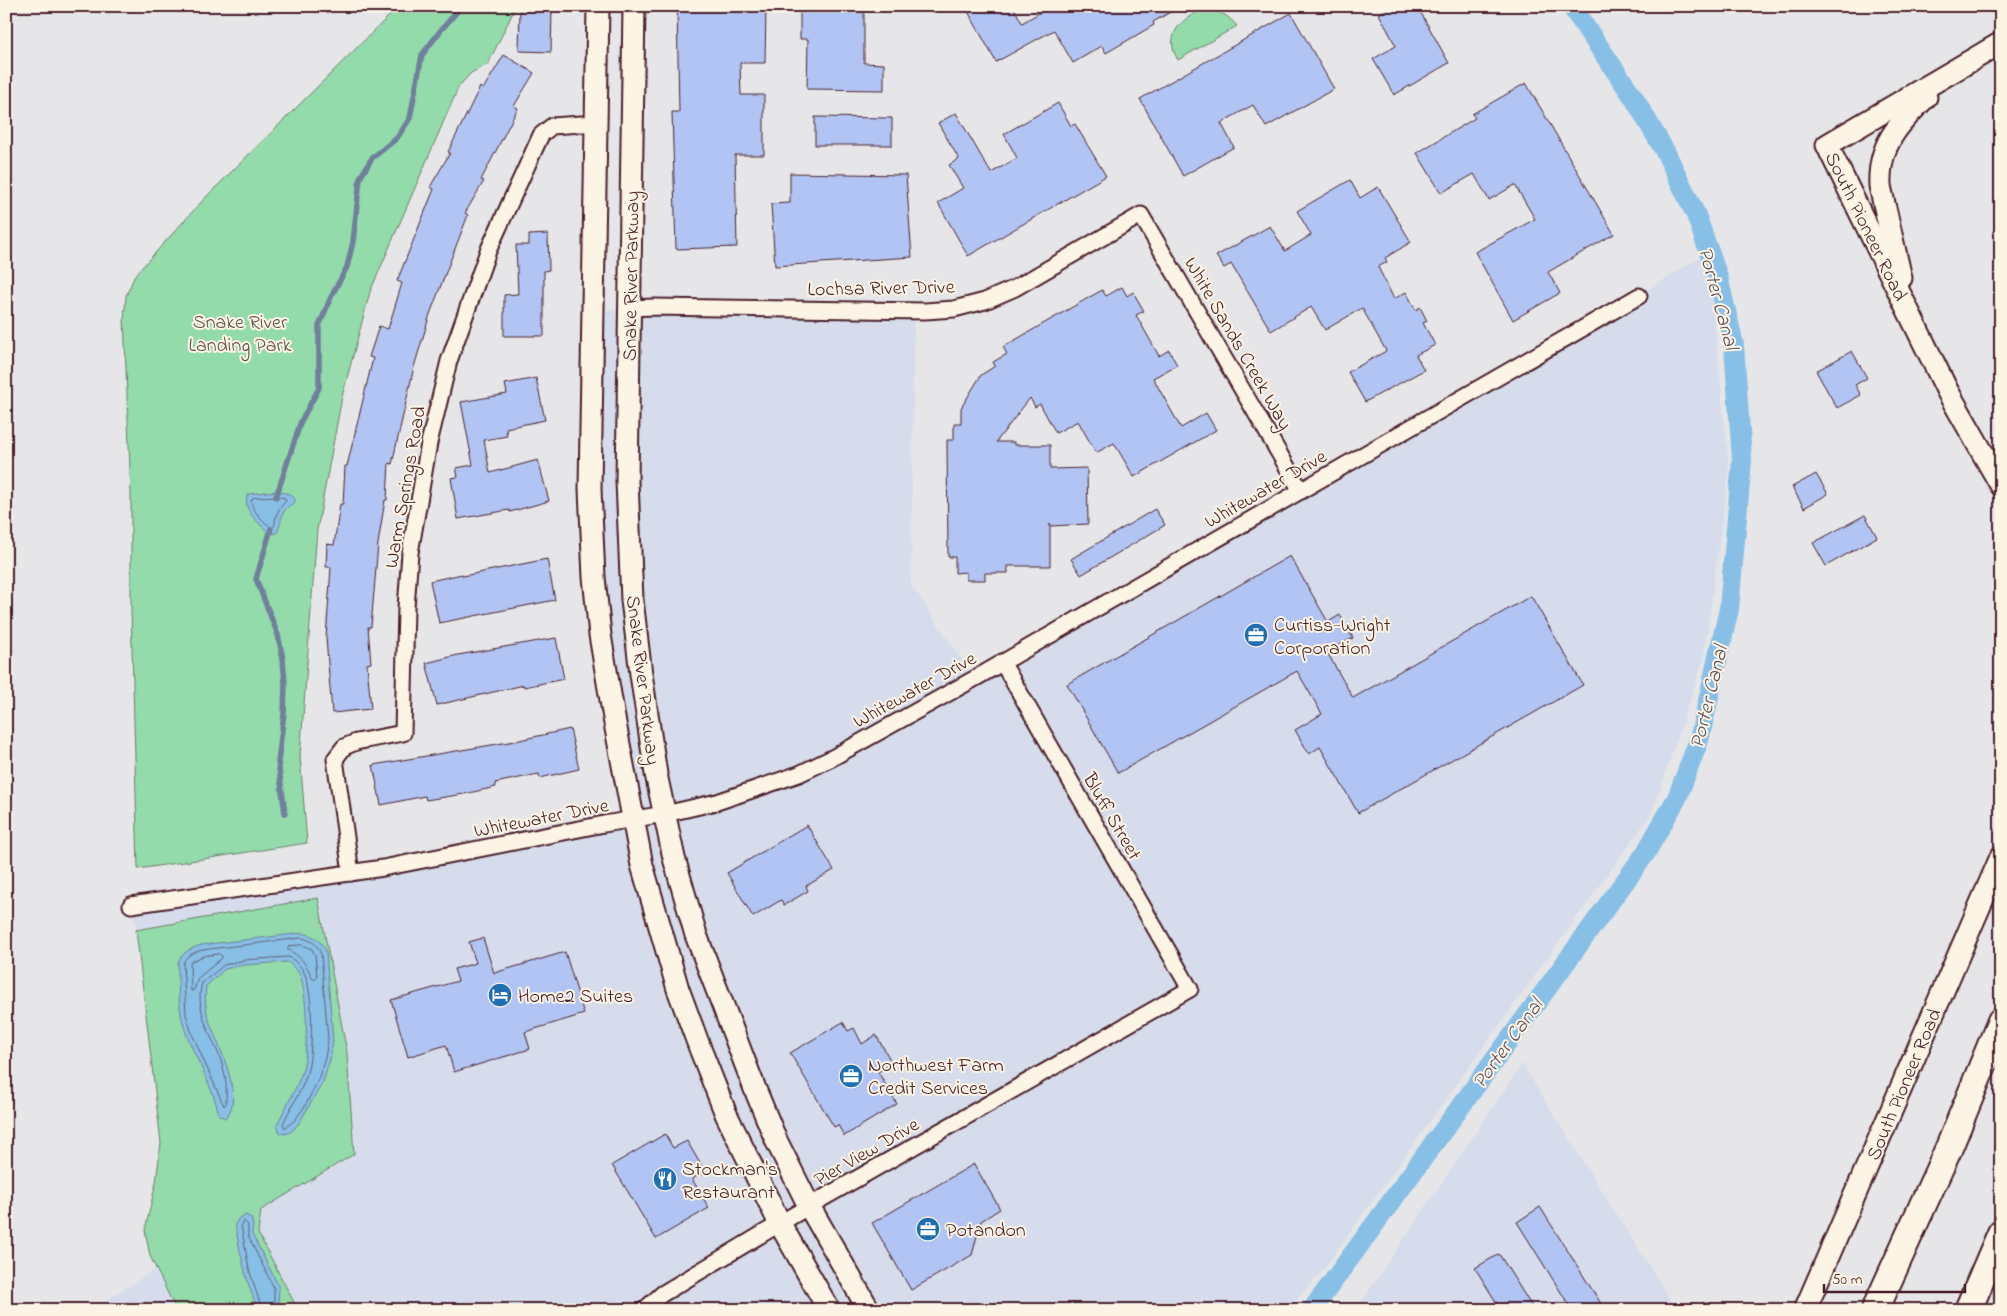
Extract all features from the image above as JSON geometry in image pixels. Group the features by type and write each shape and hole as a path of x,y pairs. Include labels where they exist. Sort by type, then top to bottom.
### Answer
{"highway":[{"path":"1875,1310 1948,1150 2001,1021"},
{"path":"1968,1310 2001,1233"}],"street":[{"name":"Snake River Parkway","path":"598,6 590,489 594,577 600,636 642,865 681,998 726,1114 780,1224 829,1310"},
{"name":"Snake River Parkway","path":"634,6 627,481 632,600 641,674 664,814 674,858 696,935 776,1140 809,1206 869,1310"},
{"name":"South Pioneer Road","path":"2001,43 1826,145 1948,392 2001,485"},
{"path":"1910,315 1880,186 1882,153 1906,116 1956,70"},
{"name":"Warm Springs Road","path":"351,873 335,759 344,746 403,733 406,608 410,553 428,443 449,361 488,251 541,135 552,126 596,123"},
{"name":"Lochsa River Drive","path":"629,308 654,306 919,311 954,309 985,301 1015,288 1141,215"},
{"name":"White Sands Creek Way","path":"1141,215 1301,491"},
{"name":"Whitewater Drive","path":"131,904 351,873 634,820 717,802 799,774 832,758 1002,662 1639,296"},
{"name":"Bluff Street","path":"1002,662 1190,989"},
{"name":"South Pioneer Road","path":"1805,1310 2001,857"},
{"name":"Pier View Drive","path":"644,1310 662,1294 809,1206 1190,989"}],"shaded area":[{"path":"1703,255 1713,302 1729,471 1703,661 1652,813 1325,1267 1288,1310 90,1310 156,1269 150,1256 145,1230 156,1182 161,1143 136,930 131,905 634,820 594,577 593,313 629,308 914,311 911,584 974,679 1639,296"},
{"path":"1522,1064 1677,1310 1356,1310"}],"green space":[{"name":"Snake River Landing Park","path":"399,6 516,6 488,64 471,73 459,86 370,292 342,397 317,530 300,757 307,843 138,869 131,610 131,495 124,319 126,296 135,275 204,199"},
{"path":"1204,9 1222,14 1237,26 1178,60 1172,43 1177,29 1188,17"},
{"path":"318,898 347,1053 354,1154 261,1210 258,1233 298,1310 176,1310 150,1256 145,1230 156,1182 161,1143 136,930"}],"water":[{"path":"276,491 290,494 295,499 295,502 284,512 277,533 270,534 252,516 246,500 248,494"},
{"path":"303,933 318,940 326,952 333,1041 330,1060 323,1082 299,1123 292,1131 286,1134 280,1133 277,1125 301,1076 306,1048 306,1007 299,973 288,962 244,965 225,969 206,986 208,1016 228,1070 231,1084 233,1098 231,1109 225,1118 219,1115 209,1085 184,1027 179,1000 178,963 187,951 201,945"},
{"path":"246,1215 251,1218 253,1225 252,1234 279,1287 278,1310 258,1310 250,1289 241,1257 235,1224 239,1218"}],"building":[{"path":"677,6 766,6 765,63 740,63 741,95 764,95 764,155 735,155 737,247 676,249 672,112 679,112"},
{"path":"800,6 864,6 864,63 884,64 884,90 807,89 808,39 800,39"},
{"path":"965,6 1013,6 1022,23 1051,6 1181,6 1153,22 1154,25 1106,53 1102,46 1073,63 1054,30 996,62"},
{"path":"1393,6 1417,6 1449,63 1394,95 1373,59 1396,46 1379,14"},
{"path":"520,8 552,9 551,52 519,51"},
{"path":"1291,13 1334,89 1266,127 1253,105 1221,123 1234,147 1183,176 1140,99"},
{"path":"504,55 534,73 514,106 518,108 481,180 484,181 465,213 468,215 430,314 414,367 392,464 389,463 387,500 385,500 378,544 371,627 368,627 371,663 367,664 371,709 332,713 326,638 331,567 326,567 327,544 334,545 340,504 343,504 345,466 347,466 373,358 369,357 379,326 388,329 402,283 397,281 434,189 430,187 450,153 448,152 480,87 483,89"},
{"path":"1526,83 1614,234 1548,272 1560,293 1513,320 1475,252 1535,219 1515,185 1489,200 1474,174 1441,193 1417,153 1475,118 1472,114"},
{"path":"1058,103 1071,126 1075,124 1106,176 968,256 938,203 963,188 949,165 959,159 938,123 956,113 991,173 1017,158 1004,134"},
{"path":"815,117 892,118 892,145 815,145"},
{"path":"790,173 906,175 912,257 775,266 771,204 790,203"},
{"path":"1350,180 1360,198 1378,187 1411,242 1385,258 1387,262 1378,267 1394,299 1406,292 1416,310 1420,307 1427,321 1423,323 1435,345 1416,355 1424,370 1365,402 1348,372 1386,351 1362,308 1325,330 1311,307 1271,331 1231,264 1224,268 1216,256 1270,226 1285,251 1311,235 1297,211"},
{"path":"548,234 549,270 544,271 544,336 504,336 504,295 518,294 516,245 529,245 529,235"},
{"path":"1122,287 1127,296 1133,292 1144,311 1136,315 1159,356 1169,350 1177,365 1153,378 1181,428 1206,413 1216,430 1134,477 1114,443 1096,453 1078,421 1056,433 1040,404 1035,407 1030,398 996,442 1014,442 1014,445 1050,445 1050,469 1087,468 1088,524 1051,526 1050,524 1050,566 1008,566 1008,573 985,573 985,580 966,580 966,572 955,573 955,557 948,557 947,440 954,440 954,423 961,423 961,408 981,375 995,366 993,362 1007,354 1003,347 1102,290 1106,296"},
{"path":"1852,351 1867,378 1855,385 1861,395 1837,408 1816,371"},
{"path":"536,378 545,420 506,428 507,436 484,440 490,473 538,460 549,501 510,512 509,510 458,519 451,478 458,477 456,468 473,465 461,402 507,394 505,384"},
{"path":"1816,474 1828,494 1804,508 1792,487"},
{"path":"1155,509 1165,525 1081,575 1071,559"},
{"path":"1865,515 1877,537 1826,566 1813,543"},
{"path":"1290,556 1328,622 1340,615 1353,638 1327,652 1353,698 1531,596 1583,685 1358,813 1320,747 1309,754 1295,730 1322,714 1297,671 1118,773 1067,684"},
{"path":"547,559 555,600 439,623 430,581"},
{"path":"556,638 564,679 524,687 524,685 437,705 426,663 458,655"},
{"path":"570,729 579,769 540,778 539,774 495,783 496,787 464,794 426,800 425,796 381,805 373,765 515,741"},
{"path":"807,825 834,870 806,886 808,891 784,905 781,900 753,917 727,873"},
{"path":"483,938 494,973 565,952 584,1014 525,1032 530,1049 454,1072 446,1045 408,1057 391,1000 458,981 454,969 476,963 469,942"},
{"path":"843,1022 848,1031 854,1028 862,1044 876,1035 892,1063 878,1072 897,1104 844,1136 838,1125 834,1127 790,1053"},
{"path":"665,1134 673,1148 687,1141 705,1172 692,1179 709,1208 656,1239 612,1165"},
{"path":"974,1164 1000,1209 981,1221 972,1255 911,1290 872,1223"},
{"path":"1540,1207 1605,1310 1572,1310 1517,1222"},
{"path":"1499,1254 1534,1310 1501,1310 1475,1268"}],"waterway":[{"path":"276,497 301,421 319,388 319,326 331,297 347,267 353,242 360,178 372,158 397,138 410,118 422,55 462,6"},
{"name":"Porter Canal","path":"1312,1310 1645,854 1677,798 1699,740 1729,609 1742,460 1734,345 1718,277 1696,215 1666,153 1634,98 1571,6"},
{"path":"271,529 256,579 278,635 283,659 285,684 284,713 278,762 285,813"}],"place":[{"name":"Curtiss-Wright Corporation","path":"1256,635"},
{"name":"Home2 Suites","path":"500,995"},
{"name":"Northwest Farm Credit Services","path":"851,1076"},
{"name":"Stockman's Restaurant","path":"665,1179"},
{"name":"Potandon","path":"928,1229"}]}
